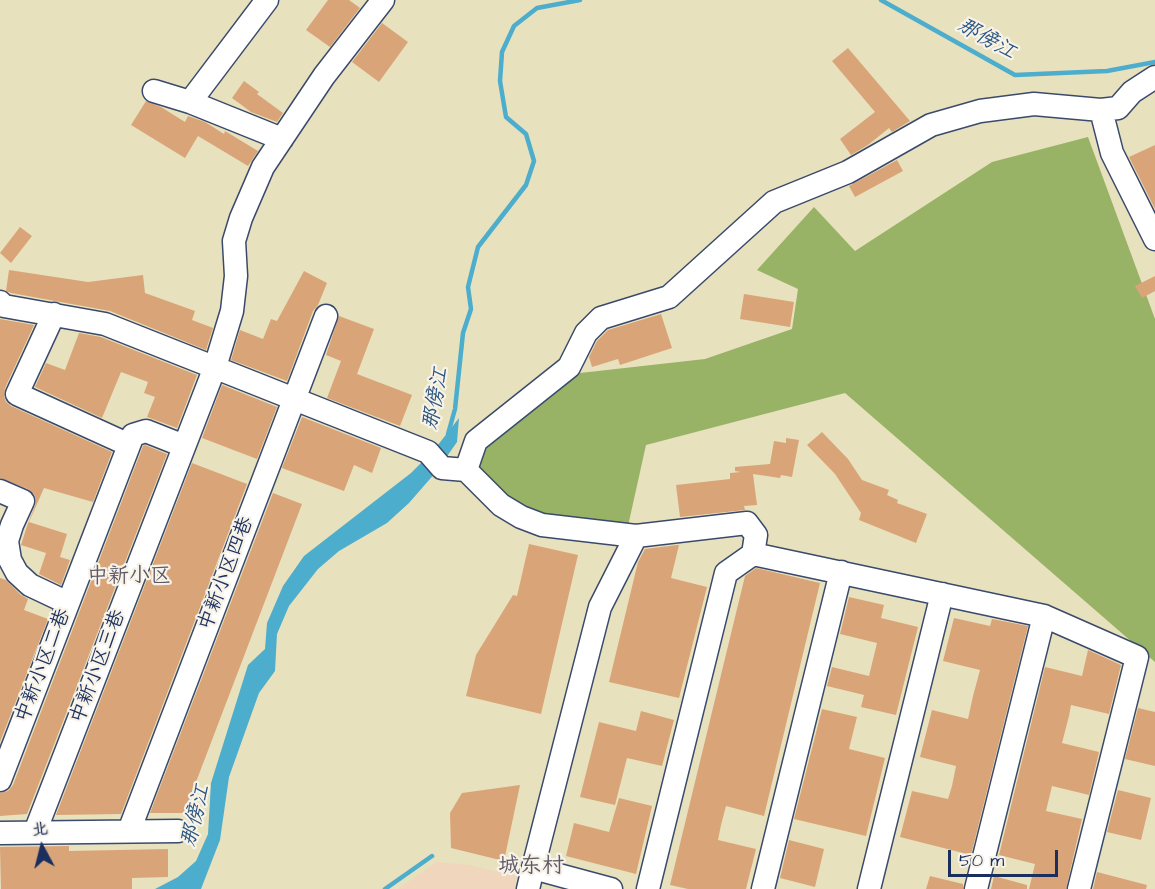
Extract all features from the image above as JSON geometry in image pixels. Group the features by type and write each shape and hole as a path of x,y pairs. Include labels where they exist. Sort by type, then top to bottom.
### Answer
{"street":[{"path":"190,102 267,0"},
{"name":"中新小区三巷","path":"35,832 215,367 232,311 236,276 234,241 241,219 263,167 324,76 383,0"},
{"path":"466,470 476,441 568,367 586,333 601,318 669,297 774,202 848,172 940,122 980,111 1034,104 1101,110 1118,108 1132,92 1155,77"},
{"path":"154,91 190,102 282,139"},
{"path":"1101,110 1112,153 1155,239"},
{"path":"0,302 4,306 105,324 294,399 435,460 466,470 501,505 521,517 542,525 636,536 747,524 756,535 753,554 726,573 648,889"},
{"path":"54,314 17,394 129,445 133,435 146,431 184,446"},
{"name":"中新小区四巷","path":"129,831 326,316"},
{"name":"中新小区二巷","path":"0,780 129,445"},
{"path":"0,491 23,501 12,525 8,542 10,560 17,573 30,585 68,603"},
{"path":"611,889 530,879 600,607 636,536"},
{"path":"753,554 1044,616 1137,657 1079,889"},
{"path":"763,889 841,572"},
{"path":"869,889 942,594"},
{"path":"976,889 1044,616"},
{"path":"0,833 177,831"}],"shaded area":[{"path":"436,862 469,865 517,876 514,889 398,889"}],"green space":[{"path":"1088,137 1155,319 1155,662 845,393 646,445 628,526 551,522 486,483 472,449 580,373 705,359 792,329 798,289 757,270 814,207 855,251 992,162"}],"water":[{"path":"459,418 457,442 436,472 409,503 387,523 339,551 318,569 289,606 277,634 275,671 259,693 229,777 220,840 201,889 155,889 178,877 196,861 208,834 211,783 248,665 265,649 267,623 283,586 304,556 411,473 434,450"}],"building":[{"path":"328,0 349,0 360,8 330,47 306,30"},
{"path":"382,23 408,42 379,82 352,62"},
{"path":"848,48 910,121 892,132 889,128 851,155 840,139 875,112 832,61"},
{"path":"244,81 259,92 257,94 283,113 277,122 251,112 232,98"},
{"path":"146,101 161,107 185,122 188,116 205,122 258,151 248,166 198,136 185,158 131,125"},
{"path":"1155,145 1155,209 1129,157"},
{"path":"897,160 903,171 855,197 849,186"},
{"path":"20,227 32,236 11,263 0,253"},
{"path":"9,270 88,282 143,275 145,293 195,311 192,320 213,328 206,350 110,311 6,291"},
{"path":"304,271 327,283 313,311 287,381 231,360 240,330 263,339 271,319 277,321"},
{"path":"1155,276 1155,291 1142,298 1135,286"},
{"path":"744,294 794,302 790,327 740,319"},
{"path":"661,314 672,348 620,365 618,359 592,367 589,357 597,341 608,330"},
{"path":"339,316 374,329 357,374 412,395 400,426 327,398 341,361 326,355"},
{"path":"0,319 34,325 5,388 6,402 112,452 93,502 44,488 29,522 67,534 60,557 70,560 61,585 39,574 46,553 21,545 27,526 35,506 34,494 28,489 0,478"},
{"path":"79,333 101,337 197,375 177,428 147,417 155,397 144,393 148,382 121,372 102,418 35,387 46,363 65,370"},
{"path":"222,385 277,407 257,459 202,438"},
{"path":"302,417 381,448 372,473 354,465 344,491 282,468"},
{"path":"822,432 848,459 862,480 889,490 887,495 898,500 897,503 927,514 916,543 859,520 861,513 835,474 807,445"},
{"path":"786,438 799,440 792,477 781,475 780,478 753,474 757,505 744,506 745,510 680,517 676,485 730,479 730,473 741,472 735,471 735,467 770,464 774,441 786,443"},
{"path":"145,445 167,454 27,814 0,816 0,793 8,791 13,785"},
{"path":"192,463 247,484 121,814 56,815"},
{"path":"273,493 302,504 196,782 184,813 150,813"},
{"path":"529,544 578,555 541,714 466,696 476,655 513,595 517,596"},
{"path":"679,545 671,578 707,587 679,698 609,682 638,562 645,549"},
{"path":"756,568 820,583 764,816 726,806 721,825 718,840 756,849 746,889 688,889 670,885 745,576"},
{"path":"0,578 6,580 28,599 24,610 48,619 0,742"},
{"path":"849,597 884,605 881,618 918,627 896,715 861,707 864,695 827,686 832,667 869,676 877,643 840,634"},
{"path":"954,618 990,626 992,619 1028,626 971,855 900,837 912,791 948,799 952,786 956,766 920,757 932,710 968,719 980,670 943,661"},
{"path":"1088,650 1121,665 1109,714 1071,705 1062,743 1099,752 1089,795 1052,786 1046,811 1082,819 1066,889 1029,889 1035,864 999,855 1045,667 1082,676"},
{"path":"1138,708 1155,712 1155,766 1125,759"},
{"path":"822,709 857,717 849,749 885,758 866,836 794,819"},
{"path":"641,711 674,720 662,766 627,758 615,805 580,797 599,722 636,731"},
{"path":"520,785 504,861 451,848 450,813 462,793"},
{"path":"1118,790 1151,798 1141,840 1107,832"},
{"path":"619,798 652,806 636,874 566,856 574,823 609,832"},
{"path":"789,840 824,849 815,887 780,878"},
{"path":"69,846 69,851 168,849 168,877 132,878 132,889 1,889 0,847"},
{"path":"1097,872 1147,885 1146,889 1093,889"},
{"path":"930,876 963,884 963,889 926,889"},
{"path":"994,876 1027,885 1027,889 991,889"}],"waterway":[{"name":"那傍江","path":"448,434 455,409 463,333 471,309 468,287 478,247 526,185 534,161 526,134 506,117 500,81 502,52 514,26 537,8 580,0"},
{"name":"那傍江","path":"881,0 1015,75 1107,71 1155,62"},
{"path":"385,889 432,856"}],"district":[{"name":"中新小区","path":"129,578"},
{"name":"城东村","path":"531,867"}]}
